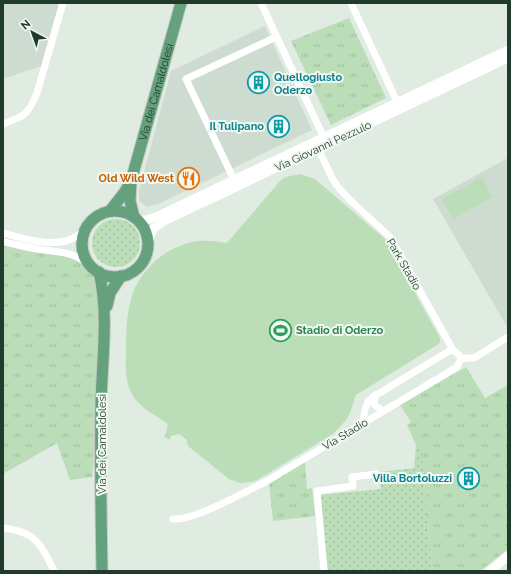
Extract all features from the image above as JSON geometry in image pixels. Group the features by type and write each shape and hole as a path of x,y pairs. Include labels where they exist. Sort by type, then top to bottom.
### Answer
{"main road":[{"name":"Via dei Camaldolesi","path":"136,218 130,201 132,181 181,3"},
{"name":"Via dei Camaldolesi","path":"110,211 132,181"},
{"path":"118,211 136,218 144,229 147,243 144,258 139,266 131,272 121,276 113,276 99,272 89,264 84,256 82,239 85,230 95,217 102,213 118,211"},
{"name":"Via dei Camaldolesi","path":"99,272 103,293 104,316 101,404 102,571"},
{"name":"Via dei Camaldolesi","path":"104,316 110,293 121,276"}],"street":[{"path":"3,124 26,114 37,93 63,3"},
{"path":"260,3 324,138"},
{"path":"351,3 399,106"},
{"path":"236,183 186,79 276,37"},
{"name":"Via Giovanni Pezzulo","path":"136,218 146,220 156,217 318,148 508,50"},
{"name":"Via Giovanni Pezzulo","path":"147,243 153,229 162,222 236,183 324,138 508,58"},
{"name":"Park Stadio","path":"318,148 338,188 390,237 453,350 459,354 461,358"},
{"path":"3,232 36,241 56,243 75,237 85,230"},
{"path":"3,242 38,249 64,252 76,256 89,264"},
{"path":"461,358 474,358 508,338"},
{"path":"362,423 365,416 366,404 375,395 453,350"},
{"name":"Via Stadio","path":"173,519 178,519 201,512 237,497 457,367 461,361 461,358"},
{"path":"375,395 374,404 384,411"},
{"path":"324,571 317,490 353,486 352,477 376,474"},
{"path":"3,528 24,532 32,537 39,543 45,552 54,571"},
{"path":"490,571 508,556"}],"shaded area":[{"path":"3,3 59,3 41,66 3,79"},
{"path":"265,26 312,130 158,204 147,207 139,201 139,191 171,71"},
{"path":"508,158 508,324 506,325 433,199"}],"green space":[{"path":"349,18 386,98 331,125 291,41"},
{"name":"Stadio di Oderzo","path":"300,174 315,179 385,239 440,338 440,342 356,395 346,420 333,434 257,480 240,483 229,479 188,446 187,440 179,434 171,436 169,440 164,436 168,424 136,401 128,384 126,366 129,308 136,285 142,276 158,259 167,252 188,243 206,241 227,243 280,181 285,177"},
{"path":"482,177 492,197 453,219 442,199"},
{"path":"111,219 121,219 133,226 140,238 140,248 133,260 121,267 111,267 103,263 96,256 92,248 92,238 96,230 103,223"},
{"path":"3,242 64,252 89,264 99,272 101,404 92,477 70,480 57,443 3,474"},
{"path":"466,367 485,398 508,385 508,549 480,571 432,571 421,443 416,445 407,425 411,422 400,405"},
{"path":"421,442 432,571 328,571 320,495 381,489 380,472 414,468 416,445"},
{"path":"305,462 307,489 312,488 315,516 273,521 269,483"}],"place":[{"name":"Quellogiusto Oderzo","path":"259,83"},
{"name":"Il Tulipano","path":"279,126"},
{"name":"Old Wild West","path":"189,178"},
{"name":"Stadio di Oderzo","path":"281,330"},
{"name":"Villa Bortoluzzi","path":"468,478"}]}
